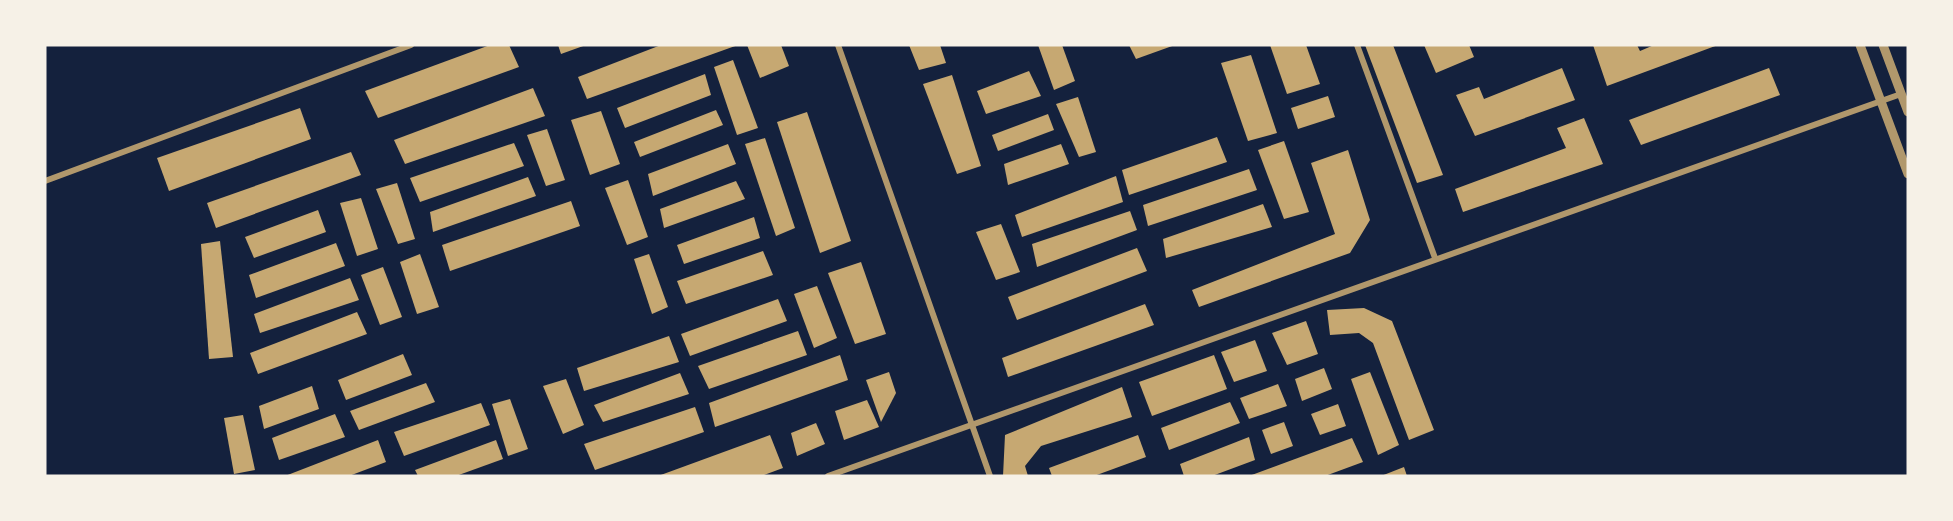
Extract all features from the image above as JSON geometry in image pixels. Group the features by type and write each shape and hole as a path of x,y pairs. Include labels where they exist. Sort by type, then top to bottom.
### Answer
{"street":[{"path":"45,181 411,45"},
{"path":"838,45 990,476"},
{"path":"1357,45 1435,258"},
{"path":"1860,45 1908,174"},
{"path":"1882,45 1908,112"},
{"path":"828,476 1901,94"}],"building":[{"path":"490,45 509,45 519,67 378,118 365,91"},
{"path":"558,45 586,45 561,54"},
{"path":"661,45 738,45 587,99 578,77"},
{"path":"747,45 781,45 789,66 760,78"},
{"path":"909,45 940,45 946,63 919,70"},
{"path":"1038,45 1062,45 1075,81 1054,90"},
{"path":"1129,45 1175,45 1136,59"},
{"path":"1270,45 1306,45 1320,84 1287,94"},
{"path":"1365,45 1393,45 1443,175 1417,183"},
{"path":"1424,45 1469,45 1474,57 1436,73"},
{"path":"1593,45 1637,45 1640,51 1654,45 1718,45 1607,86"},
{"path":"1251,55 1277,133 1248,141 1221,63"},
{"path":"733,60 758,128 737,135 714,67"},
{"path":"1562,68 1575,100 1475,136 1456,95 1479,87 1484,99"},
{"path":"1769,68 1780,95 1641,145 1629,120"},
{"path":"1029,71 1041,96 986,114 977,91"},
{"path":"705,74 711,95 625,128 617,108"},
{"path":"952,75 981,166 957,174 923,84"},
{"path":"533,88 545,116 405,164 394,140"},
{"path":"1328,96 1335,117 1298,129 1291,108"},
{"path":"1078,97 1096,152 1079,157 1056,104"},
{"path":"300,108 311,139 169,191 157,158"},
{"path":"716,110 723,125 640,157 634,142"},
{"path":"601,111 620,164 590,175 571,120"},
{"path":"807,112 851,241 820,253 777,122"},
{"path":"1048,114 1054,130 998,151 992,135"},
{"path":"1584,118 1603,164 1463,212 1455,189 1566,148 1557,128"},
{"path":"547,129 565,180 546,186 527,135"},
{"path":"1217,137 1227,162 1129,195 1122,170"},
{"path":"765,138 795,228 776,236 745,144"},
{"path":"1284,141 1309,212 1284,219 1258,150"},
{"path":"514,143 524,166 420,202 410,178"},
{"path":"728,144 736,164 653,196 648,174"},
{"path":"1061,144 1069,164 1008,185 1004,164"},
{"path":"1348,150 1370,220 1350,253 1199,307 1192,290 1335,234 1311,163"},
{"path":"351,152 361,175 216,228 207,203"},
{"path":"1249,169 1257,190 1148,226 1143,205"},
{"path":"1116,176 1123,202 1022,237 1015,215"},
{"path":"528,177 536,196 433,232 430,212"},
{"path":"628,180 648,237 627,245 605,188"},
{"path":"736,181 745,199 664,228 660,209"},
{"path":"397,183 415,239 398,244 376,189"},
{"path":"361,198 378,249 357,256 340,203"},
{"path":"571,201 580,226 450,271 442,245"},
{"path":"1263,204 1272,227 1166,258 1163,239"},
{"path":"318,210 326,232 254,258 245,237"},
{"path":"1130,211 1137,230 1037,267 1032,244"},
{"path":"754,217 760,238 684,264 677,245"},
{"path":"1001,224 1020,272 996,280 976,232"},
{"path":"220,241 233,357 209,359 201,244"},
{"path":"336,243 345,266 256,298 249,275"},
{"path":"1137,248 1147,271 1017,320 1008,297"},
{"path":"763,251 773,275 686,304 677,281"},
{"path":"420,254 439,307 417,314 400,262"},
{"path":"649,254 668,307 652,314 634,259"},
{"path":"861,262 886,334 855,344 828,273"},
{"path":"383,267 402,317 380,325 361,275"},
{"path":"350,278 359,300 260,333 254,314"},
{"path":"817,286 837,338 814,348 794,294"},
{"path":"778,299 787,321 690,356 681,334"},
{"path":"1145,304 1154,325 1008,377 1002,358"},
{"path":"1364,308 1392,321 1434,430 1409,440 1373,343 1359,333 1330,335 1327,310"},
{"path":"357,312 367,334 258,374 250,353"},
{"path":"1306,321 1318,354 1287,365 1272,333"},
{"path":"798,331 807,355 709,389 698,366"},
{"path":"669,336 679,362 584,391 577,368"},
{"path":"1255,340 1267,371 1234,382 1221,352"},
{"path":"403,354 412,375 346,400 338,380"},
{"path":"840,355 848,380 715,427 709,403"},
{"path":"1214,355 1227,389 1152,416 1139,382"},
{"path":"1324,368 1332,389 1302,401 1295,379"},
{"path":"889,372 896,393 881,422 866,380"},
{"path":"1370,372 1399,445 1378,455 1351,379"},
{"path":"680,373 689,394 603,422 594,405"},
{"path":"566,379 584,425 563,434 543,386"},
{"path":"426,383 435,402 359,430 350,411"},
{"path":"1278,384 1287,406 1249,419 1240,398"},
{"path":"312,386 319,409 264,429 259,406"},
{"path":"1122,387 1132,417 1041,446 1025,466 1028,476 1003,476 1005,435"},
{"path":"510,399 528,449 508,456 492,404"},
{"path":"867,400 879,427 844,440 835,411"},
{"path":"1230,402 1240,423 1169,450 1161,428"},
{"path":"481,403 490,425 404,456 394,432"},
{"path":"1338,404 1346,426 1320,435 1311,414"},
{"path":"695,407 704,432 595,470 584,444"},
{"path":"335,414 345,437 279,460 272,438"},
{"path":"243,415 255,470 234,474 224,418"},
{"path":"1284,422 1293,446 1271,454 1262,430"},
{"path":"816,423 825,444 797,456 791,433"},
{"path":"770,435 783,468 761,476 658,476"},
{"path":"1138,435 1146,457 1094,476 1052,476 1049,468"},
{"path":"1249,437 1255,460 1212,476 1184,476 1180,464"},
{"path":"1352,438 1363,462 1325,476 1249,476"},
{"path":"378,440 386,462 349,476 285,476"},
{"path":"496,440 503,459 456,476 418,476 415,470"},
{"path":"1404,467 1407,476 1381,476"}]}
